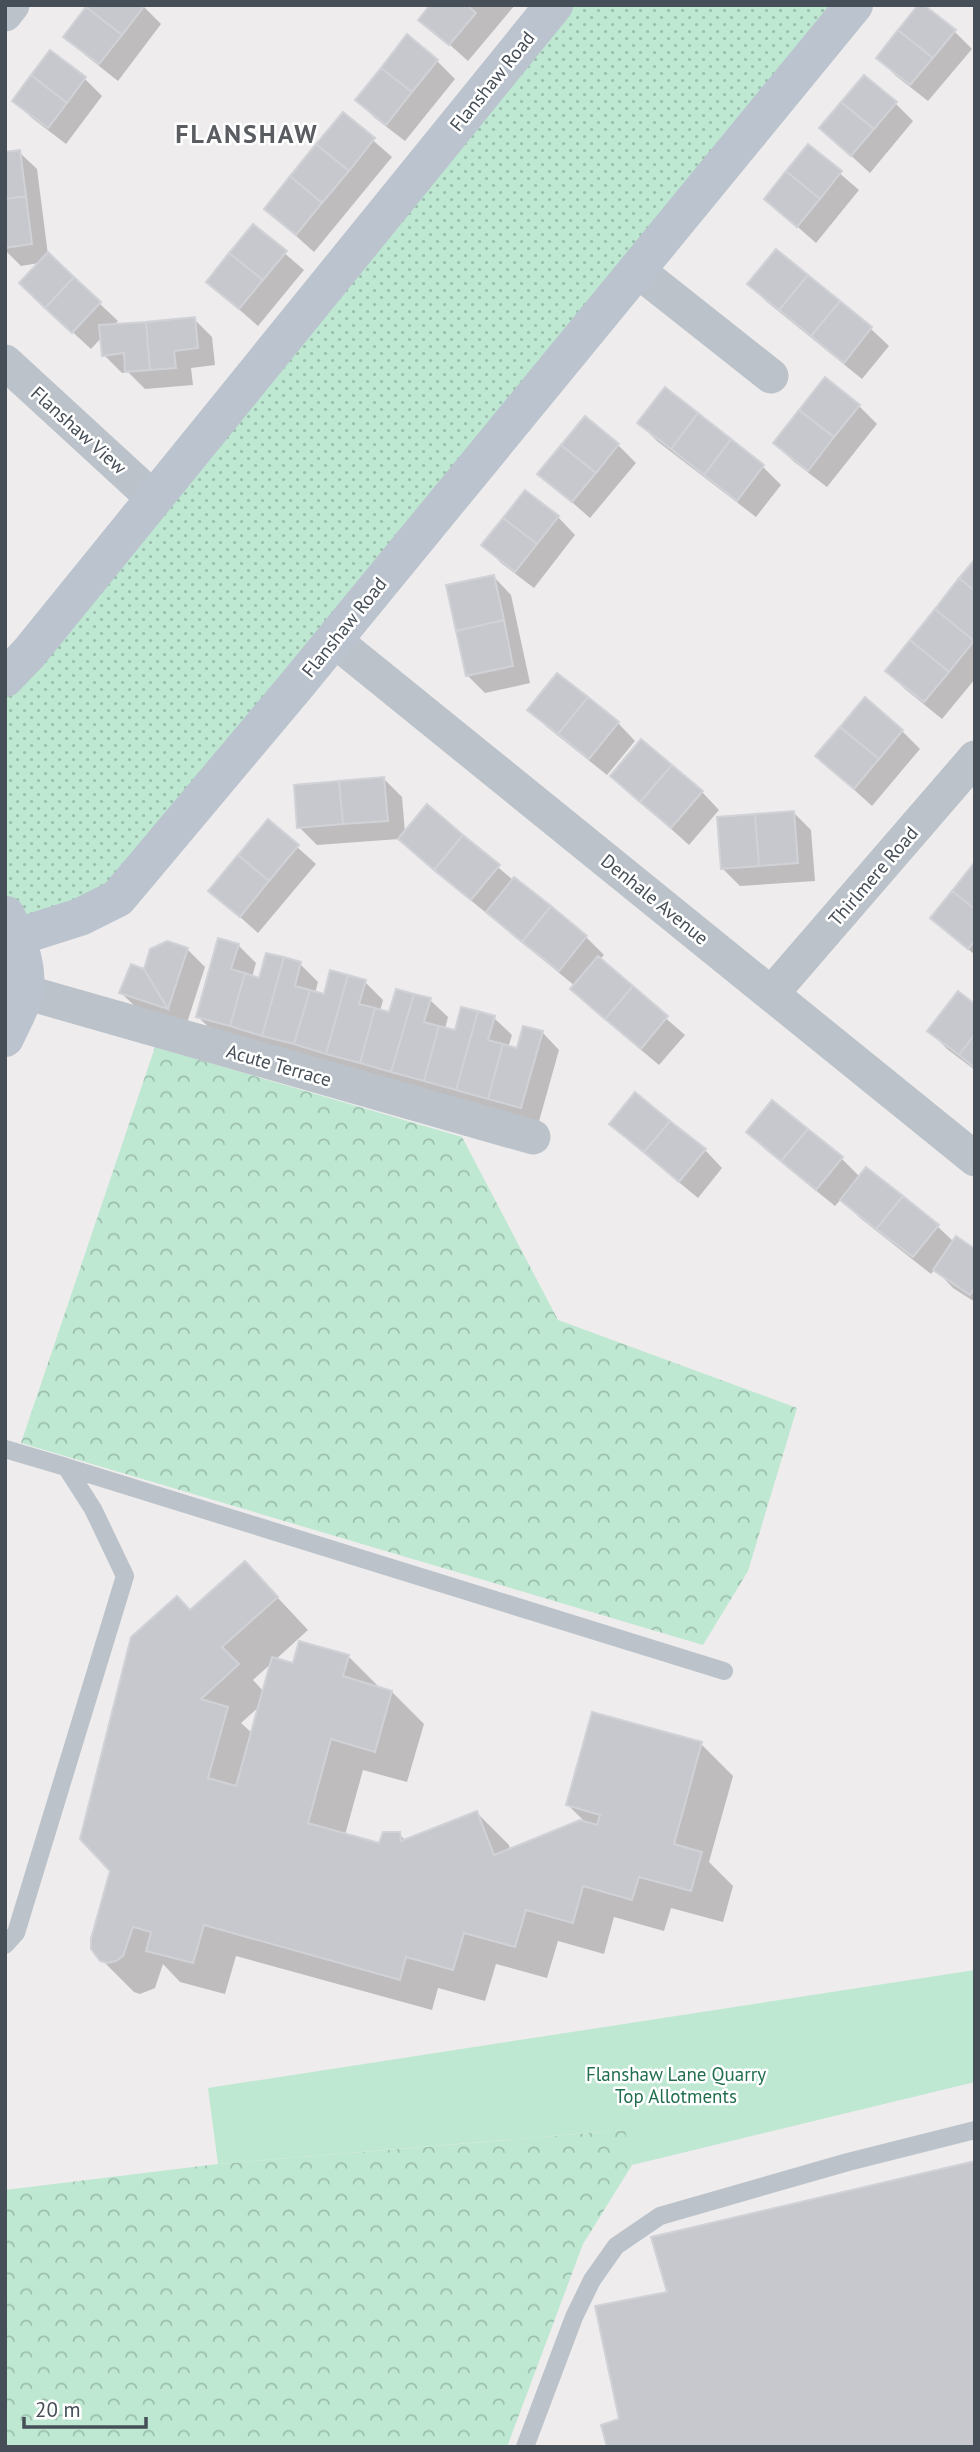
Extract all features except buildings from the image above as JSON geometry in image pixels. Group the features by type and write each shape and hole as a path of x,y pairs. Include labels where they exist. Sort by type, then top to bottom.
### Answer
{"street":[{"path":"5,14 12,5"},
{"name":"Flanshaw Road","path":"5,678 29,653 554,5"},
{"name":"Flanshaw Road","path":"11,925 80,917 118,898 334,640 854,5"},
{"path":"638,270 771,376"},
{"name":"Flanshaw View","path":"5,362 153,498"},
{"name":"Denhale Avenue","path":"334,640 975,1159"},
{"name":"Thirlmere Road","path":"772,993 975,758"},
{"path":"5,1038 24,992 24,964 11,925"},
{"name":"Acute Terrace","path":"24,992 533,1138"}],"lane":[{"path":"5,1449 724,1671"},
{"path":"5,1945 16,1933 125,1576 93,1509 66,1467"},
{"path":"525,2447 574,2317 592,2280 616,2246 660,2216 848,2162 975,2130"}],"green space":[{"path":"554,5 854,5 80,917 5,914 5,678"},
{"path":"155,1047 462,1137 558,1320 797,1408 748,1571 703,1645 21,1443"},
{"name":"Flanshaw Lane Quarry Top Allotments","path":"975,1970 975,2082 632,2165 625,2130 218,2164 208,2088"},
{"path":"626,2130 632,2165 583,2244 507,2447 5,2447 5,2190 218,2164"}],"district":[{"name":"FLANSHAW","path":"247,134"}]}
